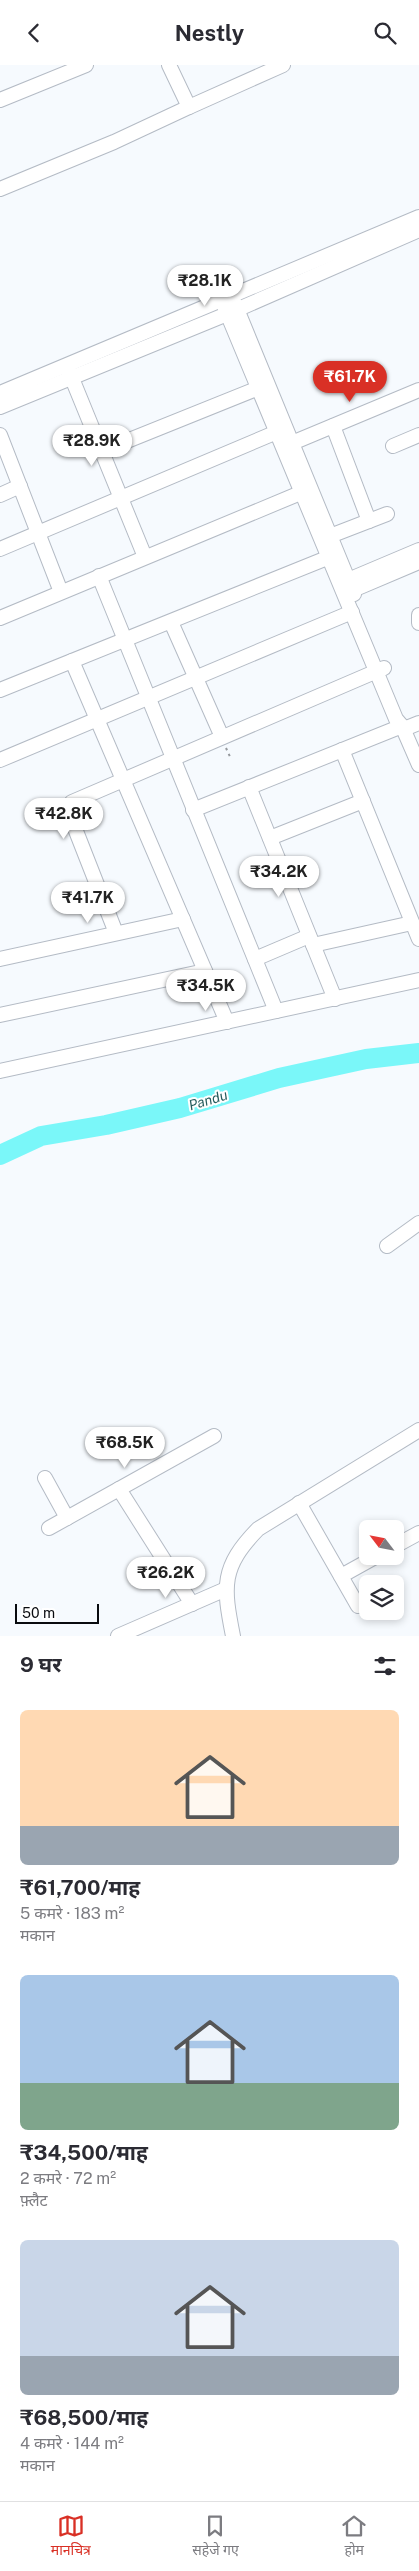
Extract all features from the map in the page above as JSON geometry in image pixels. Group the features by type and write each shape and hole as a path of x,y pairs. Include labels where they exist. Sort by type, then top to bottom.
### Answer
{"street":[{"path":"0,100 58,70 86,65"},
{"path":"169,65 189,107"},
{"path":"0,189 114,142 284,65"},
{"path":"0,393 69,371 230,305 417,224"},
{"path":"230,305 333,556 348,586 381,670"},
{"path":"0,407 69,371"},
{"path":"69,371 145,557"},
{"path":"102,451 264,386"},
{"path":"292,443 419,389"},
{"path":"333,425 369,521"},
{"path":"282,429 292,443 307,491 330,536 333,556"},
{"path":"0,549 282,429"},
{"path":"0,435 61,592"},
{"path":"393,446 419,435"},
{"path":"0,495 20,487"},
{"path":"0,618 307,491"},
{"path":"330,536 387,514"},
{"path":"348,586 419,550"},
{"path":"0,690 72,661 126,646 171,622 333,556"},
{"path":"348,586 419,562"},
{"path":"99,576 276,1011"},
{"path":"348,586 352,612 404,718 403,727 419,765"},
{"path":"0,760 352,612"},
{"path":"419,615 419,623"},
{"path":"171,622 191,680 222,737"},
{"path":"72,661 102,718 123,780 227,1022"},
{"path":"116,933 76,831 72,802 123,780 171,755 222,737 381,670"},
{"path":"193,810 342,750 403,727 419,723"},
{"path":"342,750 419,939"},
{"path":"249,787 335,999"},
{"path":"270,838 363,801"},
{"path":"0,959 183,919"},
{"path":"255,959 311,940 412,923"},
{"path":"0,1015 205,971"},
{"path":"0,1071 419,980"},
{"path":"387,1246 419,1223"},
{"path":"233,1636 225,1598 226,1589 228,1575 234,1558 244,1543 258,1529 419,1430"},
{"path":"49,1528 214,1436"},
{"path":"45,1478 67,1518"},
{"path":"119,1489 192,1604"},
{"path":"299,1503 358,1606"},
{"path":"404,1541 419,1533"},
{"path":"341,1576 360,1565"},
{"path":"118,1636 226,1589"}],"waterway":[{"name":"Pandu","path":"0,1155 41,1136 106,1125 180,1108 279,1078 366,1059 419,1053"}]}
